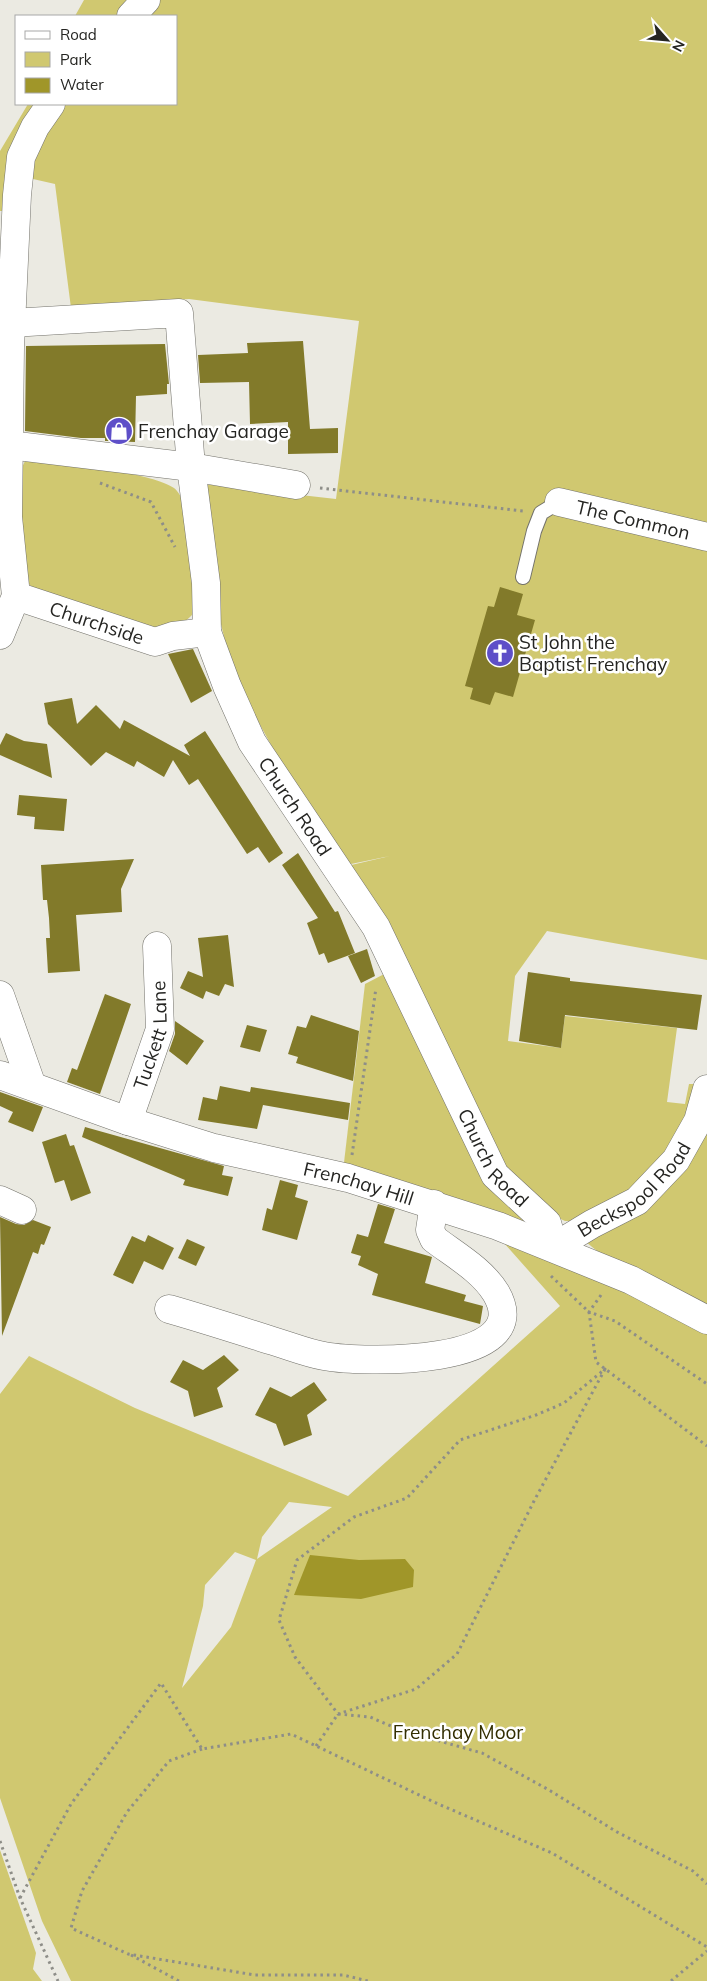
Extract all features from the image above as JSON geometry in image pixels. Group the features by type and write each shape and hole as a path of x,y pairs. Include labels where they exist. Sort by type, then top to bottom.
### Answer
{"street":[{"path":"132,15 146,0"},
{"path":"0,635 16,596 8,518 11,323 17,195 21,157 35,127 50,105"},
{"name":"Church Road","path":"11,323 179,313 191,467 206,583 208,632 227,686 252,742 376,928 495,1175 547,1223 550,1260"},
{"path":"9,445 191,467 296,485"},
{"name":"The Common","path":"550,508 707,537"},
{"name":"Churchside","path":"16,596 155,642 174,636 208,632"},
{"name":"Tuckett Lane","path":"128,1121 160,1030 157,946"},
{"path":"0,995 32,1086"},
{"name":"Frenchay Hill","path":"0,1075 128,1121 214,1148 348,1178 434,1204 550,1260 631,1280 707,1320"},
{"name":"Beckspool Road","path":"550,1260 592,1224 637,1201 670,1167 698,1121 707,1089"},
{"path":"169,1309 323,1356 368,1360 421,1358 462,1350 486,1341 498,1329 502,1312 496,1294 482,1276 434,1239 430,1230 434,1204"}],"lane":[{"path":"523,577 534,531 550,508"}],"path":[{"path":"96,482 151,502 168,531 177,553"},
{"path":"296,485 550,508"},
{"path":"348,1178 377,985"},
{"path":"550,1260 589,1312 596,1362 707,1446"},
{"path":"589,1312 615,1321 707,1384"},
{"path":"316,1746 338,1714 416,1689 457,1654 534,1501 605,1369"},
{"path":"605,1369 564,1403 536,1415 460,1440 407,1498 354,1517 297,1560 279,1620 296,1657 338,1714 370,1718 400,1730 482,1753 549,1790 617,1832 693,1871 707,1884"},
{"path":"20,1898 71,1804 161,1683 202,1749"},
{"path":"179,1981 128,1954 71,1928 82,1891 127,1812 169,1761 202,1749 291,1734 436,1803 552,1853 707,1949 671,1981"},
{"path":"0,1841 20,1898 58,1981"},
{"path":"128,1954 255,1975 343,1975 368,1981"}],"green space":[{"path":"84,0 134,0 118,15 76,15"},
{"path":"155,0 707,0 707,960 547,931 515,976 508,1041 561,1048 565,1016 677,1028 667,1102 685,1104 689,1084 703,1084 693,1118 633,1194 577,1221 565,1221 550,1214 511,1177 347,866 390,856 346,865 276,754 253,712 231,665 219,616 203,484 336,499 359,321 189,299 71,308 55,184 33,179 32,161 60,105 178,105 178,15 142,15"},
{"path":"27,105 37,105 13,157 2,211 0,211 0,151"},
{"path":"43,459 91,466 149,478 164,483 177,491 184,501 195,612 189,618 171,630 155,630 121,622 37,593 29,584 20,566 17,478 25,461"},
{"path":"390,971 533,1227 343,1171 365,984"},
{"path":"707,1112 707,1311 602,1255 586,1242"},
{"name":"Frenchay Moor","path":"496,1234 586,1269 707,1331 707,1981 71,1981 42,1921 0,1798 0,1394 29,1356 135,1408 348,1496 560,1306","holes":["289,1502 332,1507 257,1559 262,1537","235,1552 256,1560 231,1627 182,1688 203,1606 205,1585"]},
{"path":"0,1850 36,1953 33,1969 42,1981 0,1981"}],"water":[{"path":"310,1555 359,1560 405,1559 414,1570 413,1587 361,1599 294,1595"}],"building":[{"path":"303,341 310,429 338,428 338,453 288,454 288,422 250,424 249,382 200,383 198,355 248,353 247,343"},
{"path":"165,344 169,384 167,384 167,394 136,396 135,442 105,441 105,438 81,438 25,431 26,346"},
{"name":"St John the Baptist Frenchay","path":"500,587 523,594 517,615 535,620 513,697 495,692 490,705 470,699 473,688 465,686 488,606 494,607"},
{"path":"193,649 212,691 191,703 168,654"},
{"path":"72,698 77,724 96,705 120,729 124,720 190,756 184,745 205,731 283,853 269,863 258,847 247,854 198,779 189,785 173,760 164,777 137,761 134,767 106,752 91,766 48,724 44,703"},
{"path":"6,733 24,741 47,744 52,778 0,755 0,745"},
{"path":"19,795 67,799 64,831 34,829 35,817 17,815"},
{"path":"298,853 335,912 338,911 355,953 328,963 324,953 319,955 307,923 318,918 282,865"},
{"path":"134,859 121,889 122,912 76,915 80,971 48,973 46,938 50,938 49,918 47,900 43,900 41,865"},
{"path":"228,935 234,987 225,984 219,996 206,991 203,999 180,988 188,971 203,977 198,938"},
{"path":"367,949 375,976 361,983 348,956"},
{"path":"528,972 570,978 570,981 702,995 697,1030 565,1015 561,1048 519,1041"},
{"path":"105,994 131,1004 100,1094 67,1082 72,1068 77,1070"},
{"path":"311,1015 359,1031 353,1081 296,1063 298,1057 288,1054 297,1026 306,1028"},
{"path":"175,1021 204,1041 187,1065 169,1051 175,1034"},
{"path":"247,1025 267,1030 260,1052 240,1047"},
{"path":"220,1086 250,1092 251,1087 350,1103 348,1120 263,1105 257,1129 198,1120 203,1097 217,1100"},
{"path":"0,1092 43,1107 33,1132 8,1122 13,1112 0,1106"},
{"path":"85,1127 224,1166 222,1175 233,1177 228,1196 183,1185 185,1180 82,1137"},
{"path":"66,1134 70,1146 74,1145 91,1193 71,1201 64,1180 55,1183 42,1142"},
{"path":"280,1180 298,1185 295,1197 308,1201 297,1240 262,1230 267,1208 272,1210"},
{"path":"378,1204 395,1209 384,1243 432,1257 425,1283 466,1295 464,1301 483,1306 480,1324 372,1295 378,1274 358,1265 361,1256 351,1253 357,1234 368,1237"},
{"path":"0,1217 16,1224 24,1225 33,1220 51,1227 44,1245 41,1244 38,1254 33,1252 2,1336"},
{"path":"148,1235 174,1248 163,1270 144,1261 133,1284 113,1275 132,1236 145,1242"},
{"path":"187,1239 205,1247 196,1266 178,1258"},
{"path":"224,1355 239,1370 217,1388 223,1407 194,1417 188,1391 170,1382 183,1360 203,1370"},
{"path":"314,1382 327,1400 307,1415 312,1435 284,1446 276,1424 255,1415 270,1387 291,1397"}],"place":[{"name":"Frenchay Garage","path":"119,431"},
{"name":"St John the Baptist Frenchay","path":"500,653"}]}
